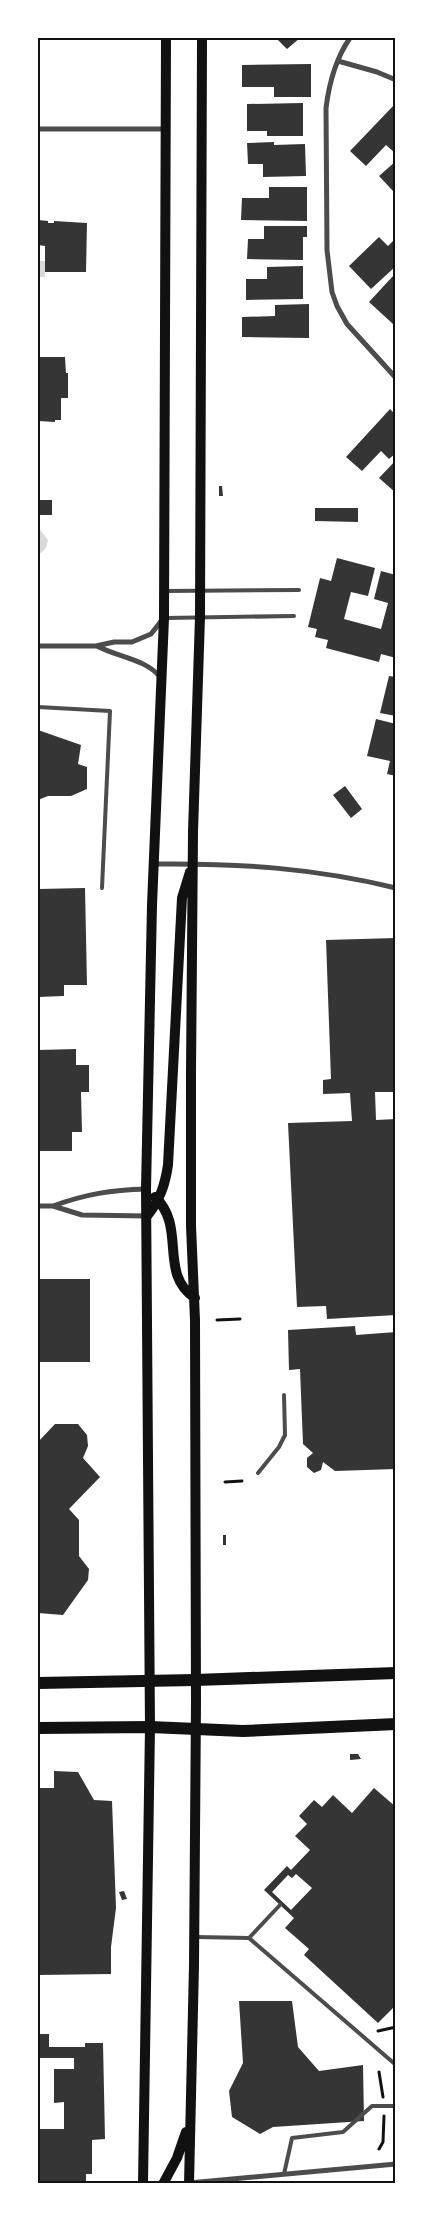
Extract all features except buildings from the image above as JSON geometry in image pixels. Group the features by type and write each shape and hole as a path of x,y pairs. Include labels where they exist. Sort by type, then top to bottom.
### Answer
{"main road":[{"path":"143,2184 150,1727 146,1189 154,864 164,618 166,38"},
{"path":"189,2184 194,1937 195,1729 195,1298 191,1226 193,864 201,591 202,38"},
{"path":"146,1216 159,1200 166,1178 170,1149 182,898 193,864"},
{"path":"146,1189 159,1200 166,1211 172,1228 176,1276 185,1292 195,1298"},
{"path":"38,1683 150,1682 396,1673"},
{"path":"38,1728 150,1727 243,1732 396,1724"},
{"path":"163,2184 177,2158 189,2123"}],"street":[{"path":"350,38 338,62 329,88 326,108 327,250 329,273 337,306 347,324 396,378"},
{"path":"338,62 376,72 396,80"},
{"path":"38,129 166,129"},
{"path":"38,646 96,646 114,642 132,642 151,634 164,618"},
{"path":"96,646 112,654 148,665 161,679"},
{"path":"154,864 193,864 305,870 356,878 396,888"},
{"path":"52,1206 83,1195 99,1192 146,1189"},
{"path":"38,1206 52,1206 82,1215 146,1216"},
{"path":"189,2184 396,2164"}],"lane":[{"path":"164,591 299,590"},
{"path":"164,618 294,616"},
{"path":"38,708 110,711 102,888"},
{"path":"258,1473 279,1447 285,1435 284,1394"},
{"path":"249,1938 280,1904"},
{"path":"194,1937 249,1938 396,2065"},
{"path":"284,2174 292,2138 343,2132 372,2106 396,2106"}],"path":[{"path":"218,1320 240,1320"},
{"path":"224,1482 242,1481"},
{"path":"378,2031 396,2027"}],"shaded area":[{"path":"38,261 45,261 45,277 38,277"},
{"path":"38,527 48,540 46,548 41,553 38,552"}]}
